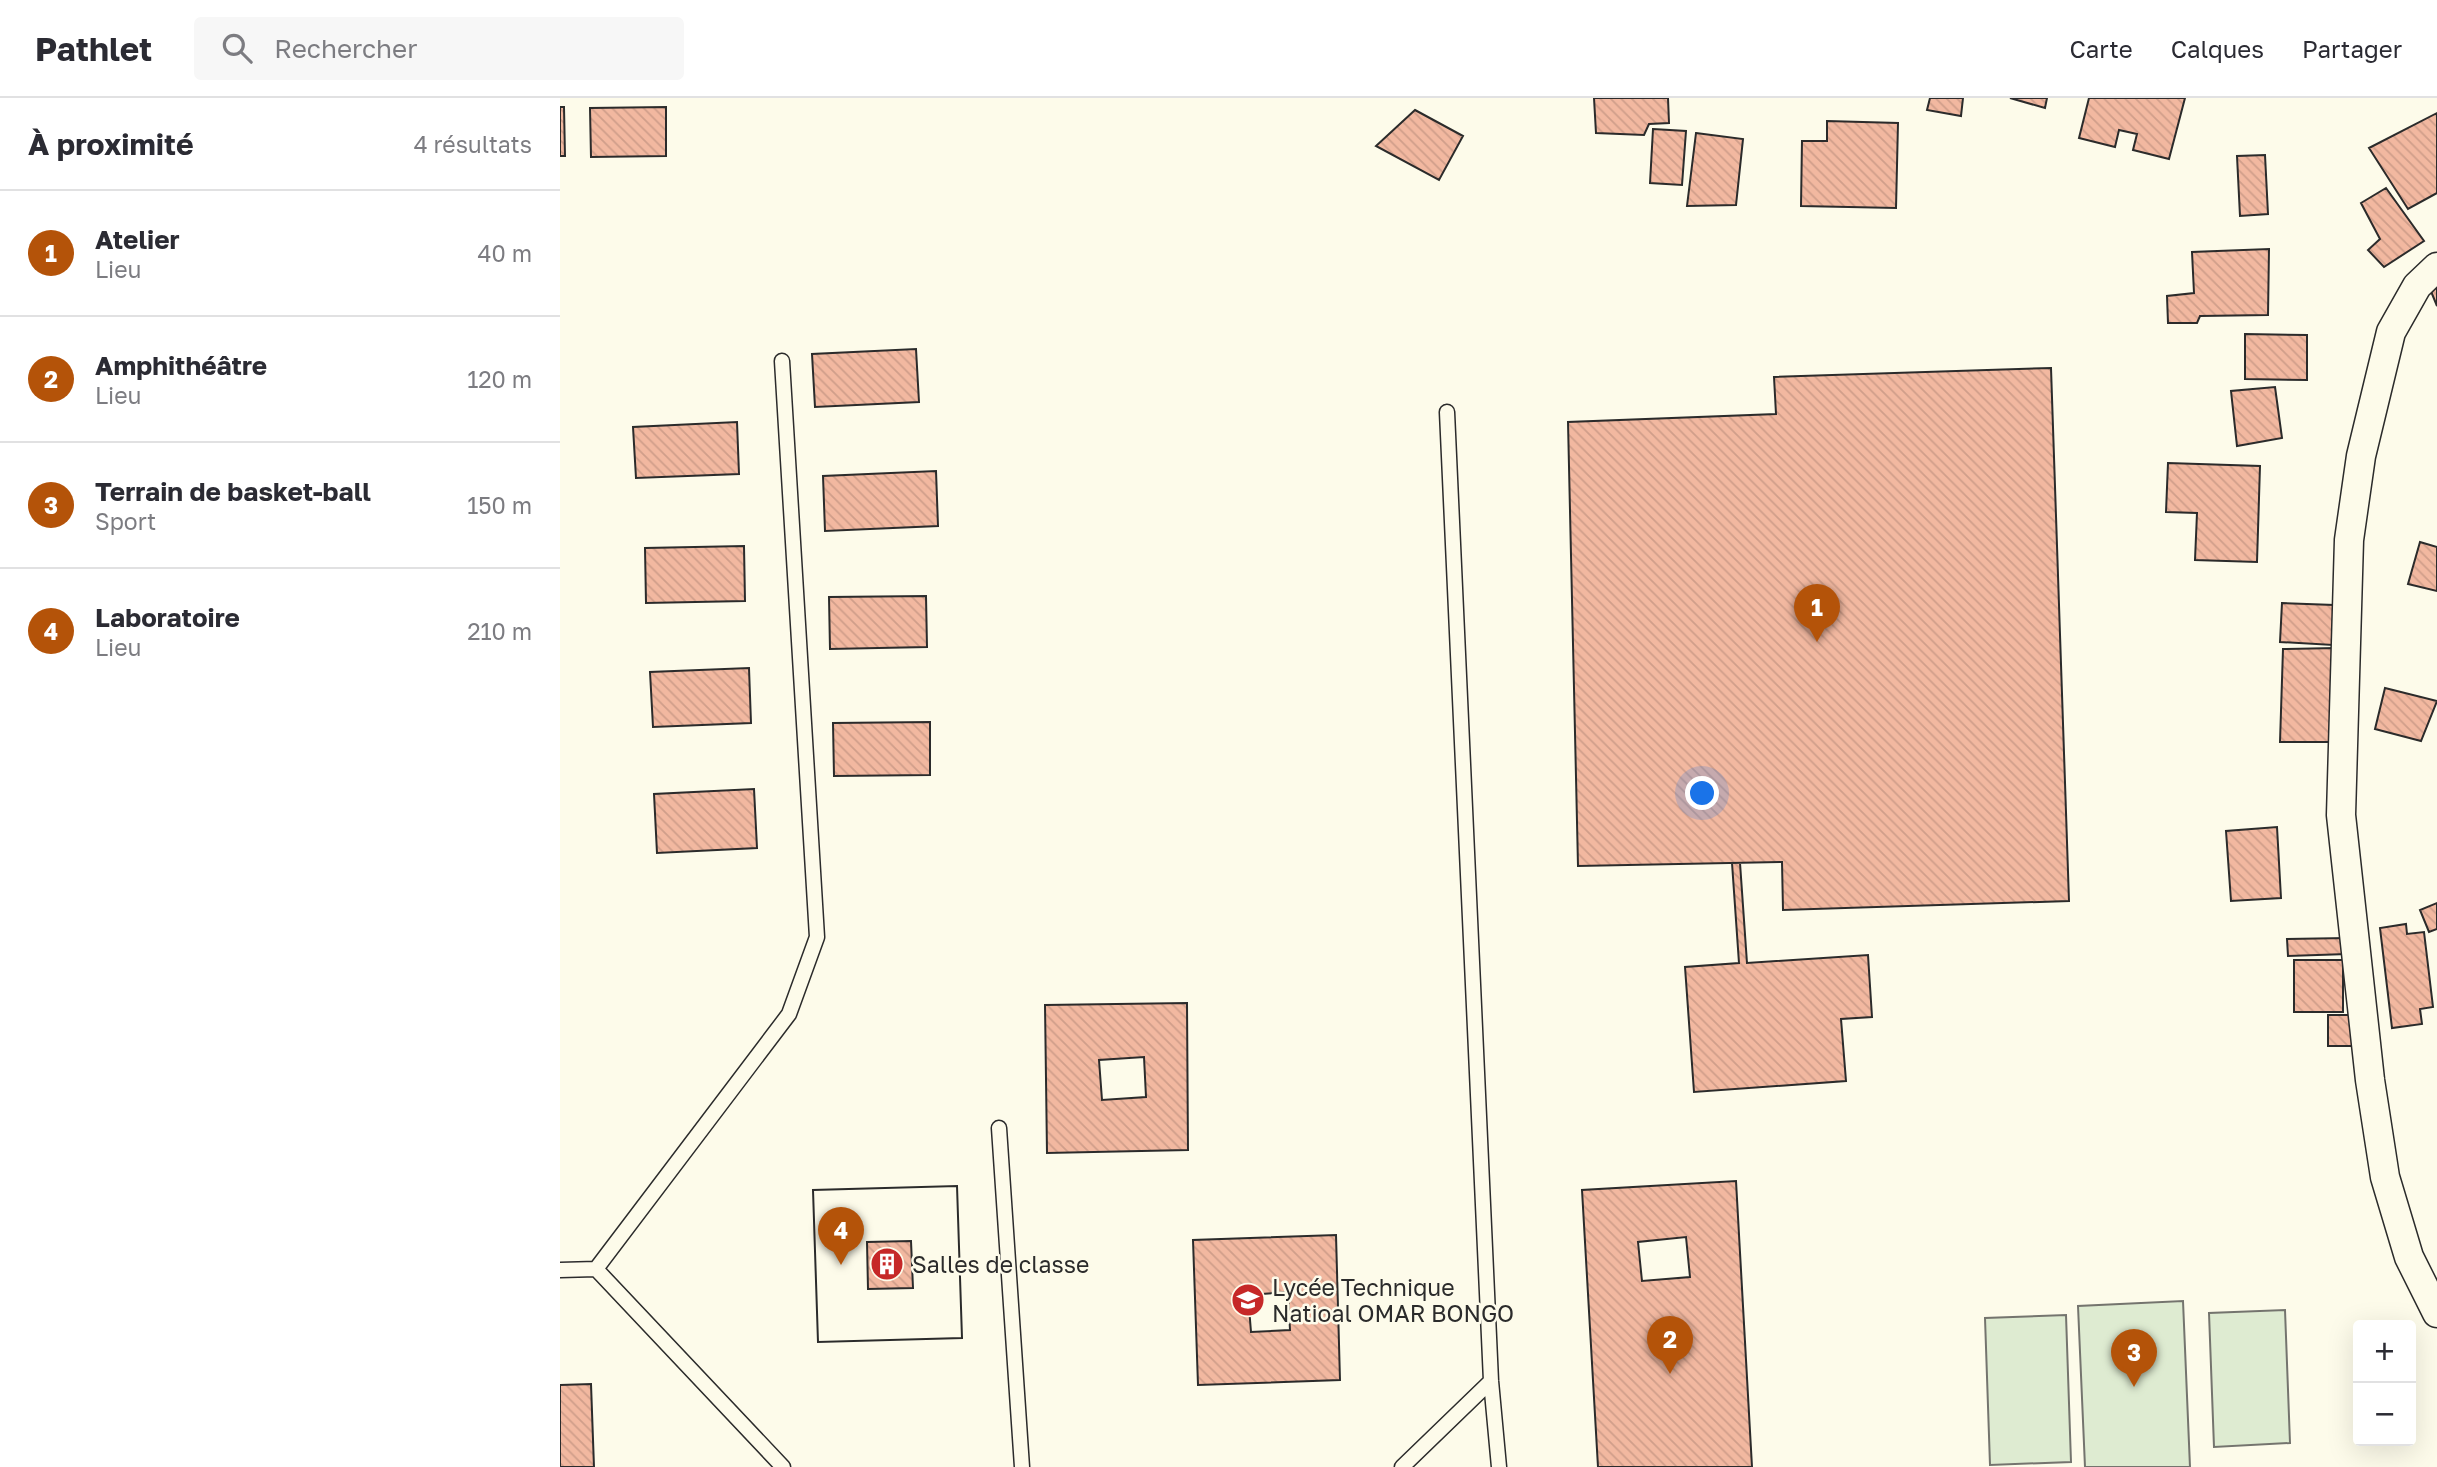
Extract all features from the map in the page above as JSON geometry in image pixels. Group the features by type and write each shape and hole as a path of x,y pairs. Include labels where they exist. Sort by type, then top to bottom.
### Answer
{"street":[{"path":"2437,267 2417,286 2391,332 2361,456 2348,540 2341,815 2370,1080 2385,1177 2409,1257 2437,1313"}],"lane":[{"path":"596,1269 789,1014 817,937 782,361"},
{"path":"1447,412 1491,1381 1499,1467"},
{"path":"999,1128 1022,1467"},
{"path":"560,1270 596,1269 783,1467"},
{"path":"1402,1467 1491,1381"}],"green space":[{"path":"2183,1301 2190,1467 2085,1467 2078,1306"},
{"path":"2285,1310 2290,1443 2214,1447 2209,1313"},
{"path":"2066,1315 2071,1462 1990,1465 1985,1318"}],"building":[{"path":"1594,98 1668,98 1669,123 1649,124 1644,135 1596,133"},
{"path":"1930,98 1963,98 1961,116 1927,110"},
{"path":"2010,98 2047,98 2045,108"},
{"path":"2089,98 2185,98 2169,159 2133,150 2137,134 2119,130 2115,147 2079,138"},
{"path":"560,107 564,107 565,156 560,156"},
{"path":"666,107 666,156 591,157 590,108"},
{"path":"1415,110 1463,136 1439,180 1376,146"},
{"path":"2437,113 2437,193 2408,209 2369,148"},
{"path":"1827,121 1898,123 1896,208 1801,206 1802,141 1827,141"},
{"path":"1653,129 1686,131 1682,185 1650,183"},
{"path":"1696,133 1743,139 1736,205 1687,206"},
{"path":"2265,155 2268,214 2240,216 2237,156"},
{"path":"2386,188 2424,241 2384,267 2368,250 2380,239 2361,203"},
{"path":"2269,249 2268,315 2200,316 2197,323 2168,323 2167,296 2194,293 2192,252"},
{"path":"2437,280 2437,306 2428,284"},
{"path":"2245,334 2307,335 2307,380 2245,379"},
{"path":"916,349 919,402 815,407 812,354"},
{"path":"2051,368 2069,901 1783,910 1782,862 1578,866 1568,422 1776,414 1774,377"},
{"path":"2275,387 2282,438 2237,446 2231,391"},
{"path":"737,422 739,474 636,478 633,427"},
{"path":"2168,463 2260,466 2257,562 2195,560 2197,513 2166,512"},
{"path":"936,471 938,526 825,531 823,476"},
{"path":"2420,542 2437,547 2437,591 2408,584"},
{"path":"744,546 745,601 646,603 645,548"},
{"path":"926,596 927,647 830,649 829,597"},
{"path":"2282,603 2334,605 2333,645 2280,642"},
{"path":"2336,648 2336,742 2280,742 2283,649"},
{"path":"749,668 751,723 653,727 650,672"},
{"path":"2385,688 2437,701 2421,741 2375,729"},
{"path":"930,722 930,775 834,776 833,723"},
{"path":"754,789 757,848 657,853 654,794"},
{"path":"2277,827 2281,898 2231,901 2226,831"},
{"path":"1732,863 1740,863 1747,963 1868,955 1872,1017 1841,1019 1846,1081 1694,1092 1685,967 1739,963"},
{"path":"2437,903 2437,929 2429,932 2420,910"},
{"path":"2406,924 2407,934 2424,932 2433,1007 2420,1009 2422,1024 2392,1028 2380,928"},
{"path":"2347,938 2347,954 2288,956 2287,939"},
{"path":"2294,960 2343,960 2343,1012 2294,1012"},
{"path":"1187,1003 1188,1150 1047,1153 1045,1005","holes":["1144,1057 1146,1097 1102,1100 1099,1060"]},
{"path":"2328,1015 2353,1015 2354,1046 2328,1046"},
{"path":"1736,1181 1752,1467 1598,1467 1582,1190","holes":["1686,1237 1690,1277 1642,1281 1638,1242"]},
{"name":"Salles de classe","path":"957,1186 962,1338 818,1342 813,1190"},
{"name":"Salles de classe","path":"957,1186 962,1338 818,1342 813,1190","holes":["911,1241 913,1288 868,1289 867,1242"]},
{"path":"1336,1235 1340,1380 1198,1385 1193,1240","holes":["1288,1292 1290,1330 1251,1332 1248,1295"]},
{"path":"591,1384 594,1467 560,1467 560,1385"}],"place":[{"name":"Atelier","path":"1817,642"},
{"name":"Salles de classe","path":"887,1264"},
{"name":"Laboratoire","path":"841,1265"},
{"name":"Lycée Technique Natioal OMAR BONGO","path":"1248,1300"},
{"name":"Amphithéâtre","path":"1670,1374"},
{"name":"Terrain de basket-ball","path":"2134,1387"}]}
